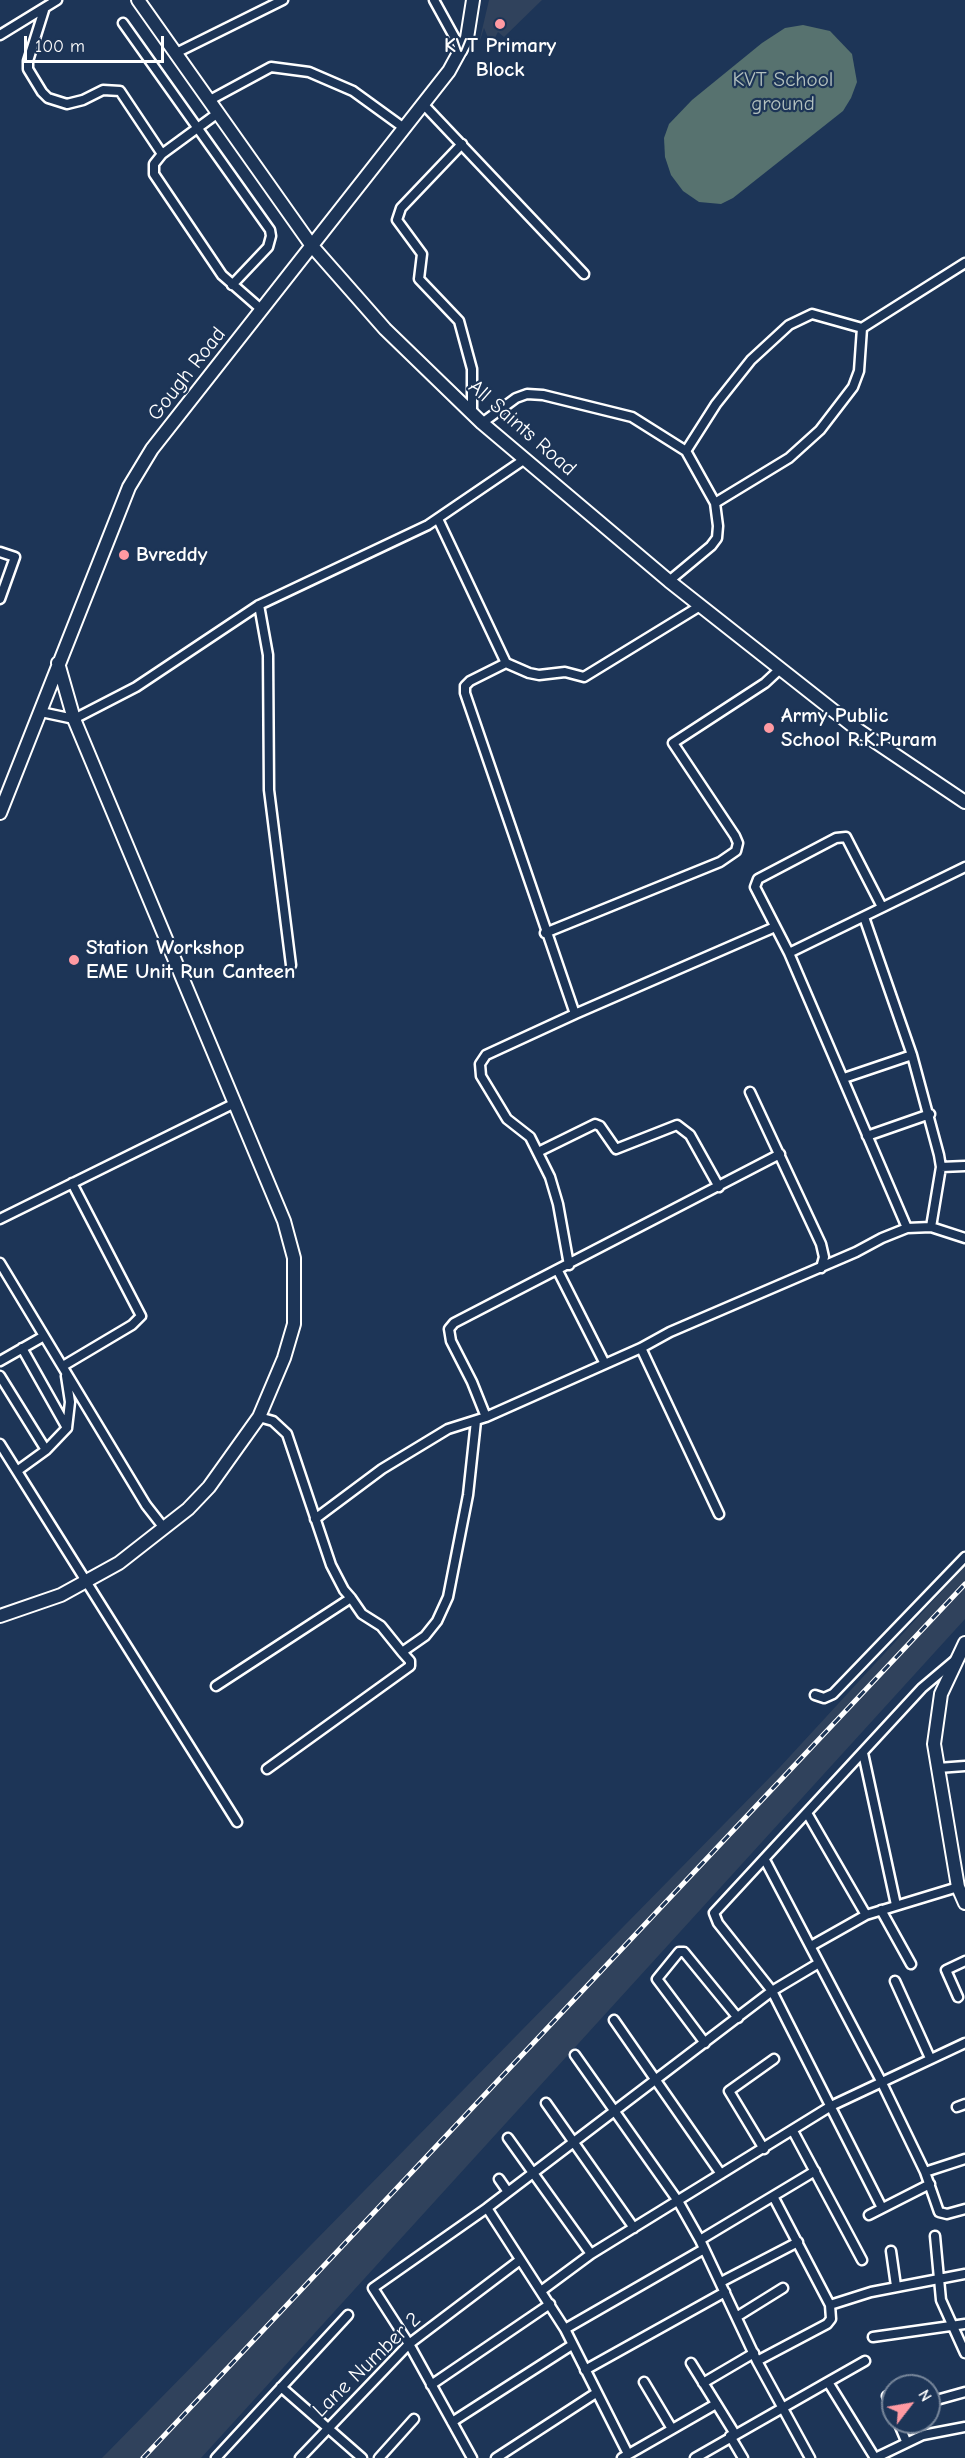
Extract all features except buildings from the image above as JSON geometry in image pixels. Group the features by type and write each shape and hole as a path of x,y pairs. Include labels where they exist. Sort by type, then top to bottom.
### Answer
{"street":[{"path":"0,35 57,0"},
{"name":"All Saints Road","path":"138,0 312,246 385,329 482,423 669,581 858,730 965,802"},
{"path":"176,53 283,0"},
{"path":"434,0 462,51"},
{"name":"Gough Road","path":"0,813 129,487 152,449 462,51 473,0"},
{"path":"44,10 28,61 28,69 42,92 48,98 67,104 83,100 103,90 120,91 162,154"},
{"path":"123,23 266,222 272,236 268,246 232,285"},
{"path":"210,100 271,67 291,69 309,72 339,84 404,128"},
{"path":"423,104 584,274"},
{"path":"218,113 162,154 154,164 154,174 222,275 262,310"},
{"path":"462,144 402,208 397,220 422,254 418,272 420,279 459,321 472,369 472,412"},
{"path":"686,451 716,404 751,360 789,325 812,314 862,328 965,263"},
{"path":"715,503 789,458 804,447 820,430 853,387 859,371 862,328"},
{"path":"482,423 516,398 527,394 543,395 632,417 686,451 715,503 717,538 700,557 669,581"},
{"path":"41,712 74,719 136,687 259,604 438,519 525,459"},
{"path":"438,519 506,663 539,675 565,672 584,677 700,606"},
{"path":"0,552 15,557 0,599"},
{"path":"259,604 268,655 269,790 291,965"},
{"path":"0,1616 61,1595 119,1563 164,1528 209,1487 259,1417 284,1358 294,1324 294,1258 284,1221 74,719 58,663"},
{"path":"506,663 470,681 465,686 465,693 545,933 575,1014"},
{"path":"545,933 720,862 736,851 738,843 735,836 673,743 765,683 780,669"},
{"path":"882,907 850,842 841,837 758,879 755,887 789,953 907,1228"},
{"path":"789,953 965,867"},
{"path":"864,917 912,1054 930,1114 941,1167 931,1227"},
{"path":"569,1265 558,1204 550,1177 530,1137 507,1119 482,1076 480,1064 486,1055 776,927"},
{"path":"844,1078 912,1054"},
{"path":"750,1092 824,1252 821,1268"},
{"path":"0,1219 235,1103"},
{"path":"867,1137 930,1114"},
{"path":"538,1152 594,1124 600,1126 616,1149 677,1125 690,1135 719,1187"},
{"path":"486,1417 472,1382 451,1341 448,1329 454,1323 780,1154"},
{"path":"941,1167 965,1166"},
{"path":"64,1369 132,1325 141,1316 72,1183"},
{"path":"315,1519 422,1443 448,1429 486,1417 641,1348 670,1332 821,1268 907,1228 931,1227 965,1238"},
{"path":"0,1263 146,1505 164,1528"},
{"path":"558,1270 604,1364"},
{"path":"0,1360 44,1336"},
{"path":"22,1348 67,1428"},
{"path":"641,1348 719,1514"},
{"path":"17,1471 46,1450 67,1428 70,1402 64,1369"},
{"path":"0,1376 46,1450"},
{"path":"259,1417 273,1421 287,1434 331,1565 351,1598 362,1614 381,1626 410,1660 406,1671 267,1769"},
{"path":"402,1652 425,1636 437,1621 448,1597 468,1495 476,1421"},
{"path":"0,1444 237,1822"},
{"path":"815,1695 824,1698 833,1694 965,1557"},
{"path":"216,1686 351,1598"},
{"path":"965,1643 941,1694 934,1744 958,1887 965,1903"},
{"path":"882,2208 772,1991 714,1917 718,1908 765,1860 922,1688 956,1660"},
{"path":"863,1753 896,1905"},
{"path":"938,1768 965,1766"},
{"path":"807,1813 866,1915"},
{"path":"765,1860 881,2081 925,2172 939,2212 947,2214 965,2209"},
{"path":"811,1946 866,1915 958,1887"},
{"path":"881,1910 911,1964"},
{"path":"705,2043 657,1979 678,1952 684,1952 738,2018"},
{"path":"958,1997 946,1970 965,1961"},
{"path":"472,2458 410,2344 373,2289 534,2173 772,1991 819,1963"},
{"path":"895,1981 930,2058"},
{"path":"614,2020 721,2174"},
{"path":"542,2291 591,2254 831,2106 965,2043"},
{"path":"575,2055 678,2201 700,2240 782,2408 810,2458"},
{"path":"764,2149 729,2091 774,2059"},
{"path":"546,2103 634,2228"},
{"path":"793,2131 862,2260"},
{"path":"508,2138 591,2254"},
{"path":"925,2172 965,2159"},
{"path":"700,2240 774,2198 815,2171"},
{"path":"499,2179 508,2192"},
{"path":"869,2215 930,2184"},
{"path":"703,2382 826,2324 831,2319 830,2305 774,2198"},
{"path":"487,2208 542,2291 564,2329 625,2456 716,2404"},
{"path":"935,2236 941,2300 965,2353"},
{"path":"721,2282 798,2241"},
{"path":"564,2329 704,2249"},
{"path":"891,2251 896,2286"},
{"name":"Lane Number 2","path":"300,2458 327,2427 410,2344 520,2259"},
{"path":"830,2305 896,2286 965,2274"},
{"path":"738,2316 783,2288"},
{"path":"585,2370 725,2292"},
{"path":"431,2385 550,2304"},
{"path":"216,2458 280,2386 348,2315"},
{"path":"873,2337 965,2324"},
{"path":"452,2422 572,2345"},
{"path":"695,2458 865,2361"},
{"path":"691,2363 716,2404 742,2458"},
{"path":"644,2382 672,2429"},
{"path":"828,2382 875,2458 922,2435 965,2427"},
{"path":"280,2386 362,2458"},
{"path":"941,2399 965,2392"},
{"path":"496,2458 596,2393"},
{"path":"379,2458 414,2419"},
{"path":"903,2434 906,2441"}],"shaded area":[{"name":"KVT Primary Block","path":"489,0 542,0 504,37 498,32 491,45 484,28 479,43"},
{"path":"965,1566 965,1619 201,2458 102,2458 780,1767"}],"green space":[{"name":"KVT School ground","path":"803,25 830,31 852,54 857,82 851,98 843,111 733,198 721,204 699,202 683,191 671,175 665,157 664,138 669,124 692,100 762,43 785,28"}],"railway":[{"path":"143,2458 965,1584"}],"place":[{"name":"KVT Primary Block","path":"500,24"},
{"name":"Bvreddy","path":"124,555"},
{"name":"Army Public School R.K.Puram","path":"769,728"},
{"name":"Station Workshop EME Unit Run Canteen","path":"74,960"}]}
